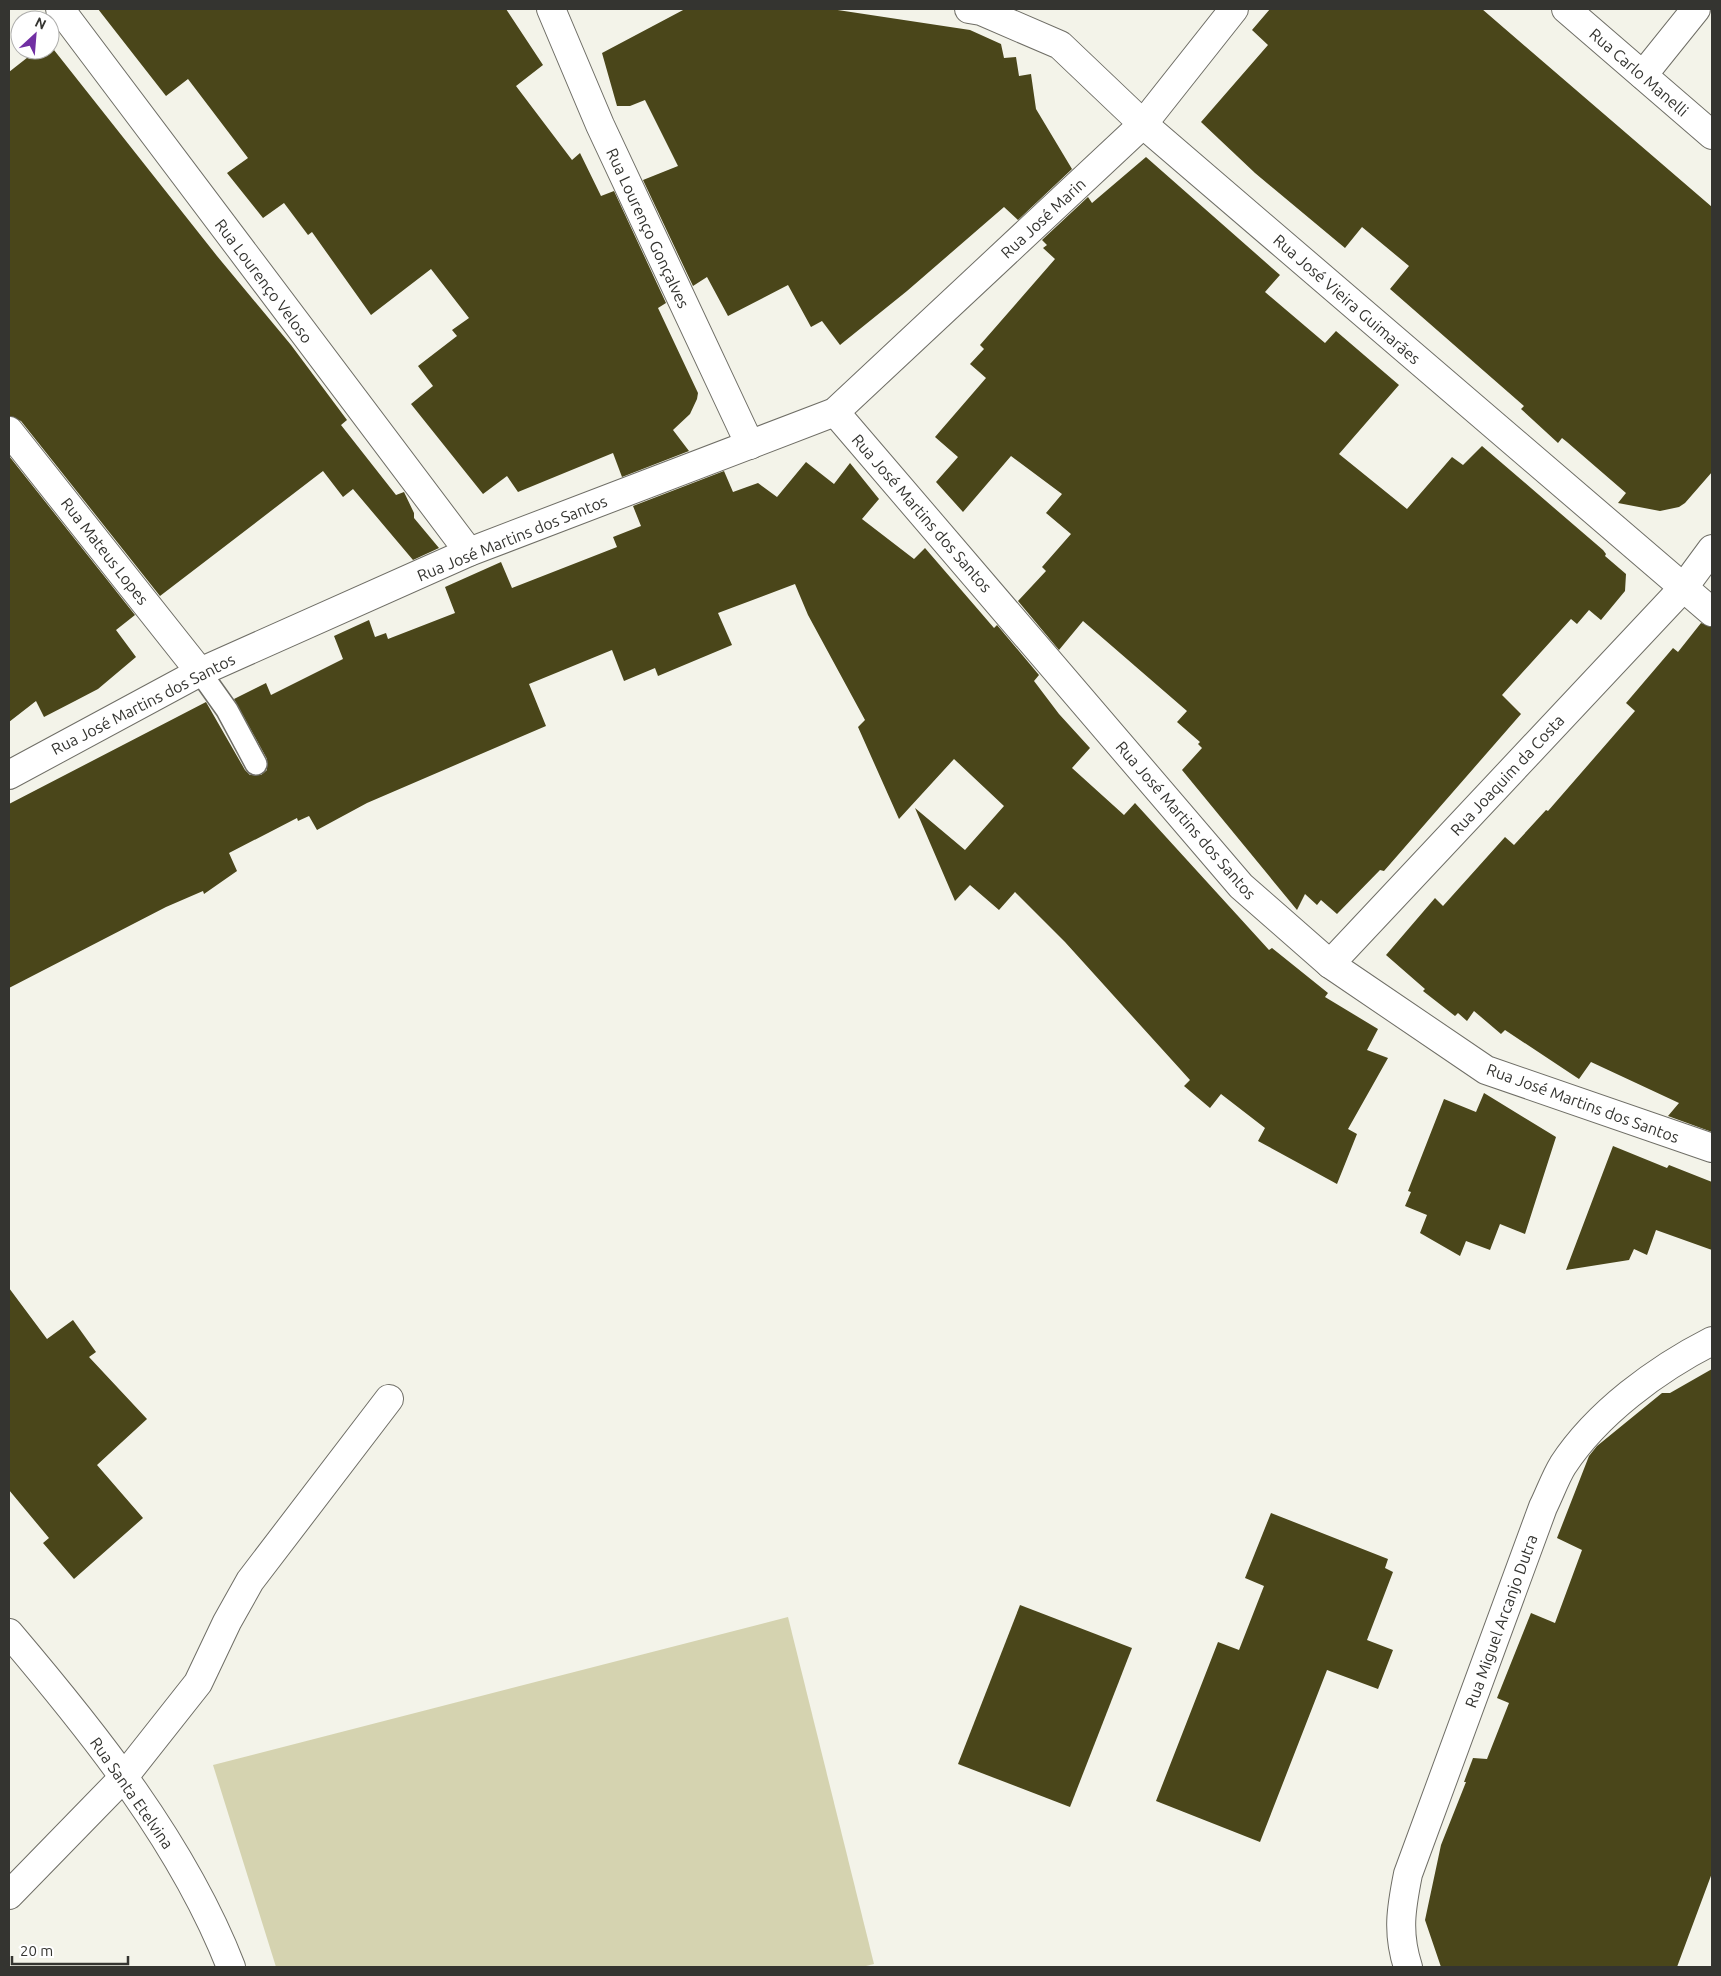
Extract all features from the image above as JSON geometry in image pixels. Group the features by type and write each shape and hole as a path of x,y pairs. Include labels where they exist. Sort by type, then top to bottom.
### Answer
{"street":[{"name":"Rua Lourenço Veloso","path":"60,9 469,552"},
{"name":"Rua Lourenço Gonçalves","path":"552,9 600,124 750,444"},
{"name":"Rua José Vieira Guimarães","path":"969,9 981,11 1060,45 1143,124 1712,612"},
{"name":"Rua José Marin","path":"835,412 1143,124 1234,9"},
{"name":"Rua Carlo Manelli","path":"1566,9 1712,135"},
{"path":"1643,75 1696,9"},
{"name":"Rua José Martins dos Santos","path":"9,775 200,672 469,552 835,412 1241,886 1330,964 1486,1070 1712,1148"},
{"name":"Rua Mateus Lopes","path":"9,431 200,672"},
{"name":"Rua Joaquim da Costa","path":"1330,964 1684,587 1712,549"},
{"name":"Rua Miguel Arcanjo Dutra","path":"1408,1967 1401,1945 1401,1906 1408,1874 1543,1506 1563,1465 1623,1398 1712,1341"},
{"path":"9,1895 123,1778 198,1683 226,1622 250,1581 390,1399"},
{"name":"Rua Santa Etelvina","path":"9,1633 62,1695 123,1778 182,1866 231,1967"}],"lane":[{"path":"200,672 227,710 256,764"}],"shaded area":[{"path":"788,1617 874,1964 862,1967 276,1967 213,1765"}],"building":[{"path":"98,9 506,9 543,65 516,86 572,160 580,153 601,196 614,191 666,303 658,308 698,393 690,414 673,430 689,451 622,477 613,453 518,492 507,476 483,494 411,404 433,386 418,366 457,336 452,330 469,318 431,269 371,315 312,232 308,235 284,203 263,218 227,173 248,158 188,79 166,96"},
{"path":"685,9 831,9 970,30 1001,44 1004,58 1016,57 1019,76 1031,74 1036,109 1072,169 1018,220 1004,207 907,291 840,345 822,321 811,327 788,285 728,316 707,277 693,286 643,180 678,166 645,100 630,106 617,106 602,53"},
{"path":"1270,9 1482,9 1712,207 1712,472 1685,503 1679,507 1660,511 1618,503 1626,493 1562,438 1558,443 1521,409 1524,406 1390,289 1409,266 1362,227 1345,248 1255,173 1201,122 1268,45 1252,30"},
{"path":"60,58 217,256 291,345 347,420 341,425 396,495 404,492 414,513 414,518 439,548 413,560 353,489 343,497 323,471 160,596 21,421 9,416 9,72 24,60 60,60"},
{"path":"1146,157 1280,275 1265,292 1325,343 1336,331 1399,385 1339,454 1407,509 1452,457 1463,465 1482,446 1603,550 1606,554 1605,556 1626,574 1625,591 1601,620 1589,610 1577,624 1571,619 1502,695 1521,714 1384,871 1380,870 1337,914 1321,900 1317,905 1305,894 1297,910 1182,770 1202,748 1198,744 1200,742 1177,722 1187,711 1083,621 1059,650 1018,601 1046,571 1042,567 1071,534 1046,513 1062,494 1011,456 963,512 936,482 958,457 935,437 986,378 970,364 984,349 980,345 1055,259 1043,248 1047,245 1042,240 1088,197 1092,203"},
{"path":"9,456 135,615 116,630 136,657 98,689 44,717 36,701 9,722"},
{"path":"806,462 834,484 850,463 879,499 862,519 914,559 925,548 994,628 997,625 1039,675 1034,681 1059,714 1090,748 1072,768 1124,815 1135,803 1269,950 1272,948 1328,993 1325,997 1378,1029 1367,1050 1388,1058 1348,1129 1357,1134 1337,1184 1258,1141 1265,1128 1221,1094 1210,1108 1184,1086 1190,1080 1065,942 1015,892 999,910 970,885 955,901 915,808 965,850 1004,806 954,759 899,819 858,727 865,720 808,615 795,584 718,613 732,645 658,676 655,668 624,681 612,650 529,684 546,726 367,803 317,830 309,816 298,821 297,818 229,853 237,871 204,894 203,891 166,907 9,988 9,804 206,702 245,770 250,775 261,775 267,770 267,759 234,699 266,683 271,695 343,659 334,636 369,620 375,637 386,633 388,639 455,613 445,587 501,562 512,588 617,547 613,537 641,526 633,506 724,471 733,492 758,483 777,497"},
{"path":"1701,623 1712,627 1712,1132 1668,1116 1679,1103 1591,1062 1579,1079 1505,1030 1501,1034 1474,1011 1467,1021 1458,1013 1455,1016 1423,991 1425,989 1386,955 1435,898 1443,906 1505,837 1514,845 1546,810 1548,811 1635,711 1626,703 1673,648 1678,652"},
{"path":"1484,1093 1556,1137 1525,1234 1500,1224 1490,1250 1466,1241 1460,1256 1420,1233 1427,1215 1405,1206 1411,1192 1408,1191 1444,1099 1476,1112"},
{"path":"1613,1146 1667,1168 1669,1165 1712,1182 1712,1250 1656,1230 1647,1255 1634,1249 1629,1260 1566,1270"},
{"path":"9,1288 47,1339 73,1320 96,1352 89,1357 147,1419 97,1465 143,1518 74,1579 43,1543 49,1538 9,1490"},
{"path":"1712,1369 1712,1873 1677,1967 1441,1967 1425,1920 1441,1845 1466,1782 1464,1782 1473,1758 1487,1759 1509,1703 1497,1698 1531,1613 1555,1623 1582,1550 1557,1538 1589,1456 1597,1446 1662,1393 1670,1393"},
{"path":"1271,1513 1388,1559 1385,1568 1393,1572 1367,1640 1393,1650 1378,1689 1327,1670 1260,1842 1156,1801 1218,1642 1239,1650 1264,1586 1245,1578"},
{"path":"1020,1605 1132,1648 1070,1807 958,1764"}]}
